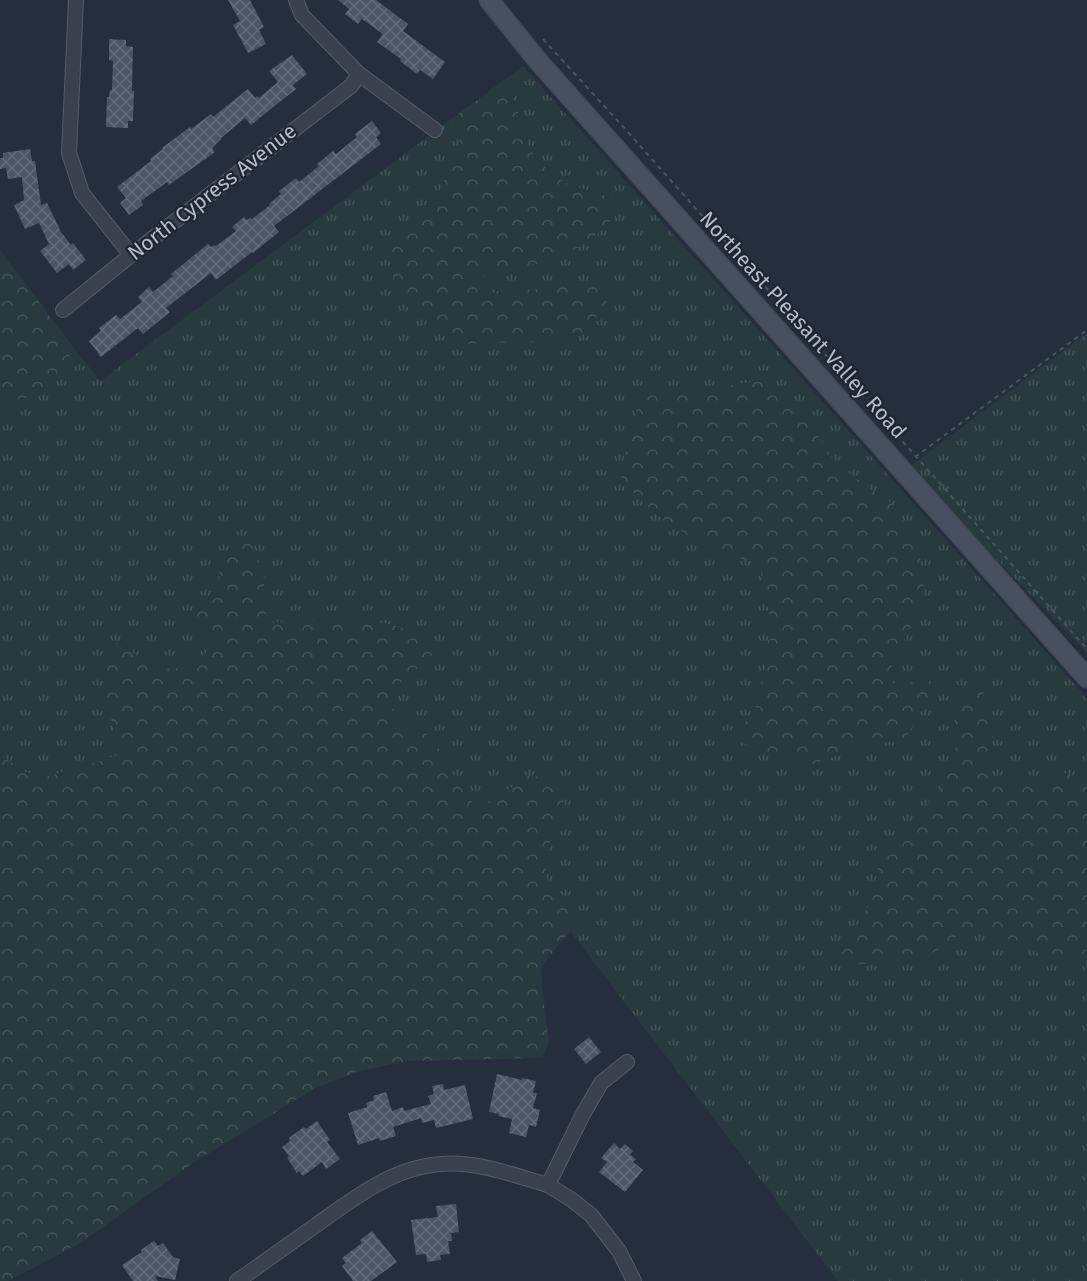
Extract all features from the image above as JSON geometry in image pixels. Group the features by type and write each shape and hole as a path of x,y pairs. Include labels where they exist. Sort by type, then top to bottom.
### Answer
{"street":[{"path":"76,0 69,153 82,193 131,255"},
{"path":"296,0 302,15 359,74 435,130"},
{"name":"Northeast Pleasant Valley Road","path":"489,0 538,61 1087,678"},
{"name":"North Cypress Avenue","path":"63,310 351,86 359,74"},
{"path":"548,1185 601,1083 627,1062"},
{"path":"237,1281 367,1189 398,1174 420,1167 441,1164 466,1164 487,1168 548,1185 591,1215 619,1251 634,1281"}],"path":[{"path":"540,35 1087,649"},
{"path":"915,457 1087,330"}],"green space":[{"path":"523,66 1087,698 1087,1281 838,1281 570,931 573,901 547,883 544,860 552,837 570,816 529,775 479,811 458,785 443,754 427,734 397,720 392,704 400,684 439,649 331,619 267,623 263,571 219,582 192,619 211,636 205,656 172,670 139,658 120,641 104,706 125,753 46,777 25,772 0,755 0,403 50,393 74,348 100,381 454,117 460,141 437,197 390,243 458,344 574,283 496,294 474,286 487,271 517,268 617,199 570,185 551,174 529,148 507,78"},
{"path":"507,78 529,148 551,174 570,185 617,199 609,225 581,246 550,261 488,271 475,286 496,294 574,283 608,281 606,306 586,330 564,341 458,344 402,303 390,270 390,243 437,197 460,141 454,117"},
{"path":"0,250 74,348 50,393 0,403"},
{"path":"1087,333 1087,653 908,468"},
{"path":"760,381 782,391 799,407 835,462 890,502 914,537 921,562 925,598 892,661 891,681 903,693 915,678 928,676 931,693 904,741 870,743 811,765 732,740 755,709 766,664 770,619 759,563 715,552 663,520 632,492 619,475 644,389 690,395 715,391 735,384"},
{"path":"249,538 263,571 267,623 365,618 423,635 439,649 400,684 392,704 397,720 427,734 443,754 458,785 479,810 529,775 544,778 560,794 570,816 552,837 544,860 548,883 573,901 570,931 541,967 549,1041 543,1058 407,1061 357,1072 315,1088 193,1163 79,1244 8,1281 0,1281 0,755 25,772 46,777 125,753 104,706 103,684 108,650 119,641 139,658 172,670 205,656 210,636 192,619 219,582 220,562 232,548"},
{"path":"970,687 982,689 995,723 989,765 990,778 1041,788 1057,775 1067,773 1087,786 1087,960 1053,958 1018,946 994,928 957,936 924,959 852,965 840,957 872,899 880,857 945,783 956,746 954,717 960,696"}],"building":[{"path":"228,0 250,0 264,27 259,30 266,44 248,53 233,25 240,21"},
{"path":"338,0 376,0 408,24 403,31 445,62 433,79 420,70 417,74 377,42 383,34 362,19 358,24 345,14 349,9"},
{"path":"109,39 126,40 126,46 133,47 133,121 128,121 128,128 106,127 107,97 112,90 113,61 109,60"},
{"path":"292,55 307,74 293,85 296,89 251,125 245,118 212,148 215,152 169,185 167,182 141,201 143,205 129,215 120,203 126,198 117,187 190,127 191,129 211,114 213,117 248,89 255,98 257,96 259,98 278,82 269,71"},
{"path":"372,121 381,133 376,137 381,144 274,226 279,232 253,253 216,280 211,273 166,308 170,312 143,334 138,328 101,357 89,341 101,331 99,328 116,315 120,319 142,302 138,297 149,287 153,292 208,244 211,247 216,246 236,231 232,227 244,217 247,220 252,219 281,194 279,191 296,178 299,182 333,151 336,154 357,137 355,134"},
{"path":"30,149 32,161 35,161 41,205 47,203 61,232 86,260 73,270 69,264 57,273 40,251 49,244 39,223 25,229 14,205 24,200 22,177 8,179 6,168 0,169 0,158 3,158 3,153"},
{"path":"589,1037 601,1052 586,1064 574,1049"},
{"path":"497,1074 536,1081 533,1093 537,1093 533,1108 540,1110 536,1127 529,1125 526,1137 509,1133 512,1119 489,1112"},
{"path":"443,1084 444,1090 465,1085 473,1119 436,1128 434,1120 422,1123 421,1118 393,1127 396,1136 380,1141 379,1138 358,1145 348,1113 367,1107 366,1103 374,1100 373,1096 386,1092 392,1111 403,1107 404,1111 431,1104 428,1096 434,1094 432,1086"},
{"path":"317,1121 330,1140 327,1142 340,1159 326,1169 322,1162 303,1176 299,1171 297,1173 282,1147 290,1141 289,1138"},
{"path":"614,1143 620,1149 625,1144 633,1151 630,1155 636,1159 633,1162 643,1170 625,1192 599,1172 607,1162 601,1158"},
{"path":"456,1204 459,1232 451,1233 452,1241 448,1241 450,1254 440,1255 441,1260 427,1262 426,1254 416,1255 411,1220 438,1217 436,1206"},
{"path":"372,1231 397,1262 371,1281 353,1281 342,1266 346,1263 342,1258 362,1243 360,1240"},
{"path":"154,1241 158,1246 163,1243 173,1257 180,1259 175,1280 155,1276 158,1281 133,1281 122,1265"}]}
